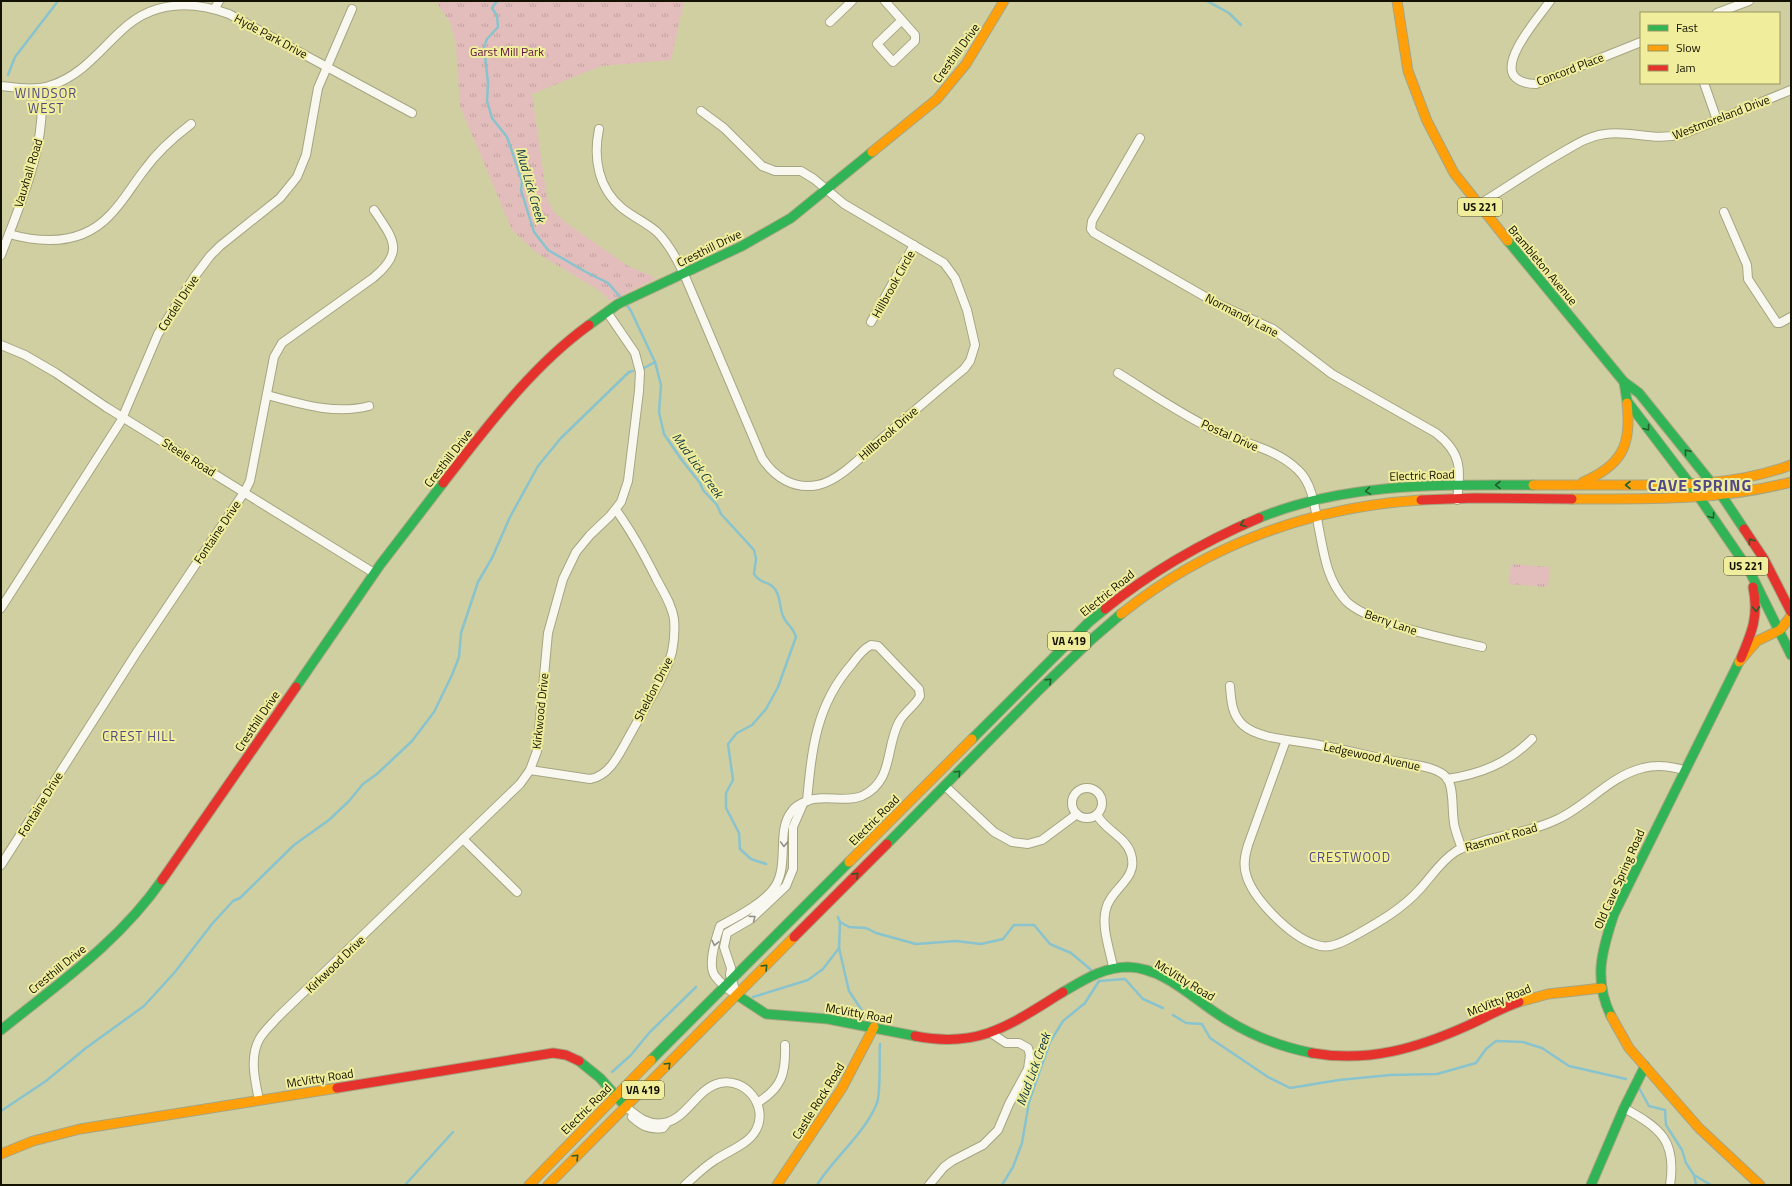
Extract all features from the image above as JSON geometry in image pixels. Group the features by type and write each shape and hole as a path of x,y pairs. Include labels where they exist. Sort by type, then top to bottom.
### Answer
{"main road":[{"name":"Cresthill Drive","path":"1,1030 110,941 148,900 374,573 507,402 527,380 572,337 619,304 742,246 791,218 902,129 937,98 966,64 1004,1"},
{"name":"Brambleton Avenue","path":"1397,1 1408,70 1427,121 1454,173 1478,205 1624,382 1639,393 1722,496 1764,559 1791,612"},
{"name":"US 221","path":"1624,382 1627,402 1690,484 1749,570 1780,630 1791,655"},
{"path":"1576,485 1600,476 1613,466 1623,451 1628,436 1630,421 1627,402"},
{"name":"Electric Road","path":"529,1185 724,986 1040,669 1112,602 1156,570 1210,539 1265,516 1313,501 1380,489 1409,486 1712,483 1754,476 1791,465"},
{"name":"Electric Road","path":"548,1185 1100,632 1146,594 1192,565 1219,551 1281,525 1316,515 1377,504 1408,501 1457,500 1700,499 1755,492 1791,482"},
{"path":"1741,658 1753,630 1757,616 1756,600 1749,570"},
{"name":"Old Cave Spring Road","path":"1760,1185 1699,1128 1628,1048 1610,1014 1600,977 1603,948 1614,914 1684,770 1741,658 1757,641 1780,630 1791,616"},
{"name":"McVitty Road","path":"737,995 766,1014 828,1019 920,1037 944,1040 972,1038 991,1033 1019,1019 1095,974 1113,967 1134,967 1159,975 1225,1018 1264,1039 1302,1051 1347,1058 1376,1055 1414,1045 1468,1026 1529,998 1568,991 1602,988"},
{"name":"Castle Rock Road","path":"777,1185 805,1145 842,1087 874,1027"},
{"name":"McVitty Road","path":"1,1154 33,1141 80,1129 553,1053 569,1056 580,1062 617,1095 626,1107"},
{"path":"1591,1185 1624,1108 1645,1066"}],"street":[{"path":"830,22 852,1"},
{"path":"885,1 902,20 915,35 916,38 893,62 877,44 902,20"},
{"name":"Concord Place","path":"1550,1 1519,45 1512,60 1512,73 1523,83 1536,84 1640,42"},
{"path":"1720,12 1749,1"},
{"name":"Hyde Park Drive","path":"1,86 15,88 41,88 76,74 85,67 122,29 146,13 176,4 217,5 229,14 412,112"},
{"name":"Cordell Drive","path":"1,608 123,417 158,334 195,276 210,256 220,246 280,198 297,177 306,154 318,88 326,66 352,9"},
{"path":"1704,84 1717,120"},
{"name":"Vauxhall Road","path":"1,255 38,146 43,103 41,88"},
{"name":"Westmoreland Drive","path":"1478,205 1546,161 1583,140 1594,136 1614,133 1669,138 1683,134 1791,90"},
{"name":"Hillbrook Drive","path":"599,129 596,153 597,165 606,188 621,207 658,233 675,256 762,458 767,466 781,479 792,484 808,487 823,484 848,468 964,369 970,361 975,345 967,310 955,278 944,263 844,204 801,171 775,171 762,166 724,128 701,111"},
{"path":"9,234 23,238 50,241 75,237 95,228 111,215 159,152 191,124"},
{"name":"Normandy Lane","path":"1140,138 1092,221 1091,229 1094,233 1216,303 1273,328 1332,374 1436,433 1450,445 1455,454 1460,473 1457,500"},
{"name":"Fontaine Drive","path":"1,865 136,652 250,481 274,357 282,343 373,278 390,262 393,249 392,244 385,227 374,210"},
{"path":"1724,212 1747,265 1748,279 1778,323 1791,317"},
{"name":"Hillbrook Circle","path":"871,322 914,245"},
{"name":"Kirkwood Drive","path":"258,1100 255,1081 254,1055 256,1046 264,1033 278,1017 520,784 530,770 536,756 539,736 548,633 563,579 576,552 590,535 616,510 621,502 628,481 640,372 634,353 607,312"},
{"name":"Steele Road","path":"1,345 25,355 56,373 123,417 374,573"},
{"name":"Postal Drive","path":"1118,373 1214,430 1275,454 1286,460 1300,471 1306,480 1316,515"},
{"path":"267,394 296,402 336,410 348,410 369,406"},
{"name":"Sheldon Drive","path":"530,770 590,779 605,773 629,736 663,674 672,654 675,630 671,608 627,525 616,510"},
{"name":"Berry Lane","path":"1316,515 1325,564 1340,593 1354,608 1365,614 1400,627 1482,647"},
{"path":"737,995 724,986 715,976 712,968 715,941 720,926 739,916 770,893 776,885 782,872 784,837 788,818 792,810 807,800 815,798 860,796 877,784 887,769 898,724 904,714 918,699 920,692 919,689 878,646 871,645 860,653 837,681 827,699 820,718 815,743 807,800 802,805 793,827 793,869 786,886 751,920 727,933 724,947 731,968 731,979 737,995"},
{"name":"Ledgewood Avenue","path":"1230,686 1234,711 1244,726 1251,730 1286,740 1318,745 1426,768 1443,774 1447,779"},
{"path":"1462,848 1455,828 1452,812 1451,789 1447,779 1469,776 1492,768 1532,739"},
{"name":"Rasmont Road","path":"1286,740 1248,845 1244,866 1249,882 1258,898 1282,922 1307,942 1324,946 1339,944 1376,924 1411,898 1446,858 1462,848 1499,836 1544,825 1558,819 1572,811 1620,777 1632,771 1653,766 1663,766 1684,770"},
{"path":"945,786 994,832 1002,838 1018,844 1028,844 1042,840 1077,814"},
{"path":"1087,788 1097,791 1103,800 1103,806 1097,815 1088,818 1077,814 1072,805 1073,798 1078,791 1087,788"},
{"path":"1097,815 1127,846 1133,859 1132,872 1112,896 1106,908 1104,917 1113,967"},
{"path":"463,839 517,892"},
{"path":"929,1185 944,1167 952,1161 983,1145 991,1138 1004,1119 1009,1104 1028,1069 1030,1055 1028,1048 1019,1043 1006,1042 991,1033"},
{"path":"757,1103 773,1092 780,1082 784,1068 785,1045"},
{"path":"626,1107 632,1117 643,1127 654,1130 663,1128 668,1122 681,1114 706,1091 720,1083 735,1083 744,1087 750,1092 757,1103 760,1120 756,1131 751,1137 715,1160 685,1185"},
{"path":"1624,1108 1640,1117 1662,1135 1669,1148 1671,1161 1670,1185"}],"green space":[{"name":"Garst Mill Park","path":"436,1 684,1 671,60 601,66 532,94 547,199 554,212 565,222 628,266 656,278 611,301 597,289 537,253 512,230 460,106 456,45 451,24"},
{"path":"1511,564 1550,567 1548,587 1509,584"},
{"path":"1517,568 1544,570 1543,584 1515,581"}],"waterway":[{"path":"8,75 15,57 58,1"},
{"name":"Mud Lick Creek","path":"497,1 492,8 497,16 498,27 487,39 484,47 488,83 487,101 492,118 507,137 522,181 521,190 534,232 548,250 608,283 622,299"},
{"path":"1207,1 1229,13 1241,25"},
{"name":"Mud Lick Creek","path":"626,304 631,311 655,362 661,385 659,412 664,434 700,483 703,490 717,505 721,514 754,550 756,559 754,574 759,580 770,584 775,589 783,616 794,631 796,637 778,687 766,709 752,725 737,733 728,744 733,780 726,793 726,808 739,833 740,849 751,859 766,864"},
{"path":"644,368 655,362"},
{"path":"1,1111 46,1081 86,1048 144,1006 175,972 212,924 233,901 240,898 294,845 329,820 349,801 363,784 377,774 412,741 434,712 452,675 459,657 461,633 478,582 492,558 510,517 538,466 561,438 629,372 633,371"},
{"name":"Mud Lick Creek","path":"838,917 840,922 849,927 866,928 876,933 916,944 956,941 981,944 1003,939 1014,925 1034,925 1050,944 1071,953 1093,972"},
{"path":"840,922 839,948 849,991 865,1015"},
{"path":"753,997 808,980 823,969 839,948"},
{"path":"1099,981 1125,979 1143,999 1163,1008"},
{"name":"Mud Lick Creek","path":"1002,1185 1013,1167 1022,1143 1029,1102 1050,1042 1063,1021 1085,1003 1099,981"},
{"path":"612,1072 631,1055 649,1033 696,987"},
{"path":"1173,1015 1186,1023 1202,1024 1210,1038 1268,1077 1290,1088 1339,1080 1390,1075 1437,1074 1476,1063 1486,1049 1496,1041 1523,1042 1542,1048 1569,1066 1626,1079"},
{"path":"817,1185 824,1174 865,1125 877,1103 880,1044"},
{"path":"1639,1088 1649,1106 1665,1110 1666,1125 1682,1150 1686,1163 1694,1175 1696,1185"},
{"path":"405,1185 453,1132"},
{"path":"1694,1175 1711,1185"}],"traffic: fast":[{"path":"589,325 618,304 742,246 791,218 872,152"},
{"path":"1508,241 1624,382 1639,393 1722,496 1744,529"},
{"path":"1624,382 1627,401 1690,484 1749,570 1791,655"},
{"path":"296,687 380,565 443,483"},
{"path":"1259,518 1292,506 1360,492 1429,486 1533,485"},
{"path":"972,739 1089,622 1105,609"},
{"path":"887,844 1039,690 1092,639 1121,614"},
{"path":"1611,1016 1605,1003 1602,990 1601,965 1606,940 1614,914 1739,662"},
{"path":"651,1060 849,862"},
{"path":"1,1030 87,961 108,942 127,923 162,880"},
{"path":"1063,992 1094,975 1110,969 1128,967 1142,969 1168,979 1215,1013 1247,1031 1278,1044 1312,1053"},
{"path":"737,995 766,1014 828,1019 915,1036"},
{"path":"579,1061 600,1078 626,1107"},
{"path":"1591,1185 1624,1108 1645,1066"}],"traffic: slow":[{"path":"872,152 937,99 966,64 1004,1"},
{"path":"1397,1 1408,71 1427,121 1454,173 1508,241"},
{"path":"1583,482 1607,468 1622,452 1628,431 1627,403"},
{"path":"1533,485 1690,484 1751,477 1791,465"},
{"path":"1572,499 1655,499 1710,496 1737,493 1791,482"},
{"path":"1121,614 1154,589 1189,568 1225,549 1262,533 1340,511 1380,504 1421,500"},
{"path":"1739,662 1757,641 1780,630 1791,616"},
{"path":"849,862 972,739"},
{"path":"548,1185 794,937"},
{"path":"1519,1002 1548,994 1602,988"},
{"path":"1611,1016 1629,1048 1699,1128 1760,1185"},
{"path":"777,1185 842,1088 874,1027"},
{"path":"529,1185 651,1060"},
{"path":"1,1154 33,1141 80,1129 337,1088"}],"traffic: jam":[{"path":"443,483 493,419 529,379 548,360 589,325"},
{"path":"1421,500 1475,498 1572,499"},
{"path":"1105,609 1141,582 1179,558 1198,547 1259,518"},
{"path":"1744,529 1764,559 1791,612"},
{"path":"1741,658 1751,632 1755,615 1755,597 1753,587"},
{"path":"162,880 296,687"},
{"path":"794,937 887,844"},
{"path":"915,1036 938,1039 958,1039 994,1031 1027,1014 1063,992"},
{"path":"1312,1053 1333,1056 1373,1055 1412,1047 1450,1033 1519,1002"},
{"path":"337,1088 553,1053 566,1055 579,1061"}],"district":[{"name":"WINDSOR WEST","path":"46,100"},
{"name":"CAVE SPRING","path":"1700,485"},
{"name":"CREST HILL","path":"139,736"},
{"name":"CRESTWOOD","path":"1350,857"}]}
